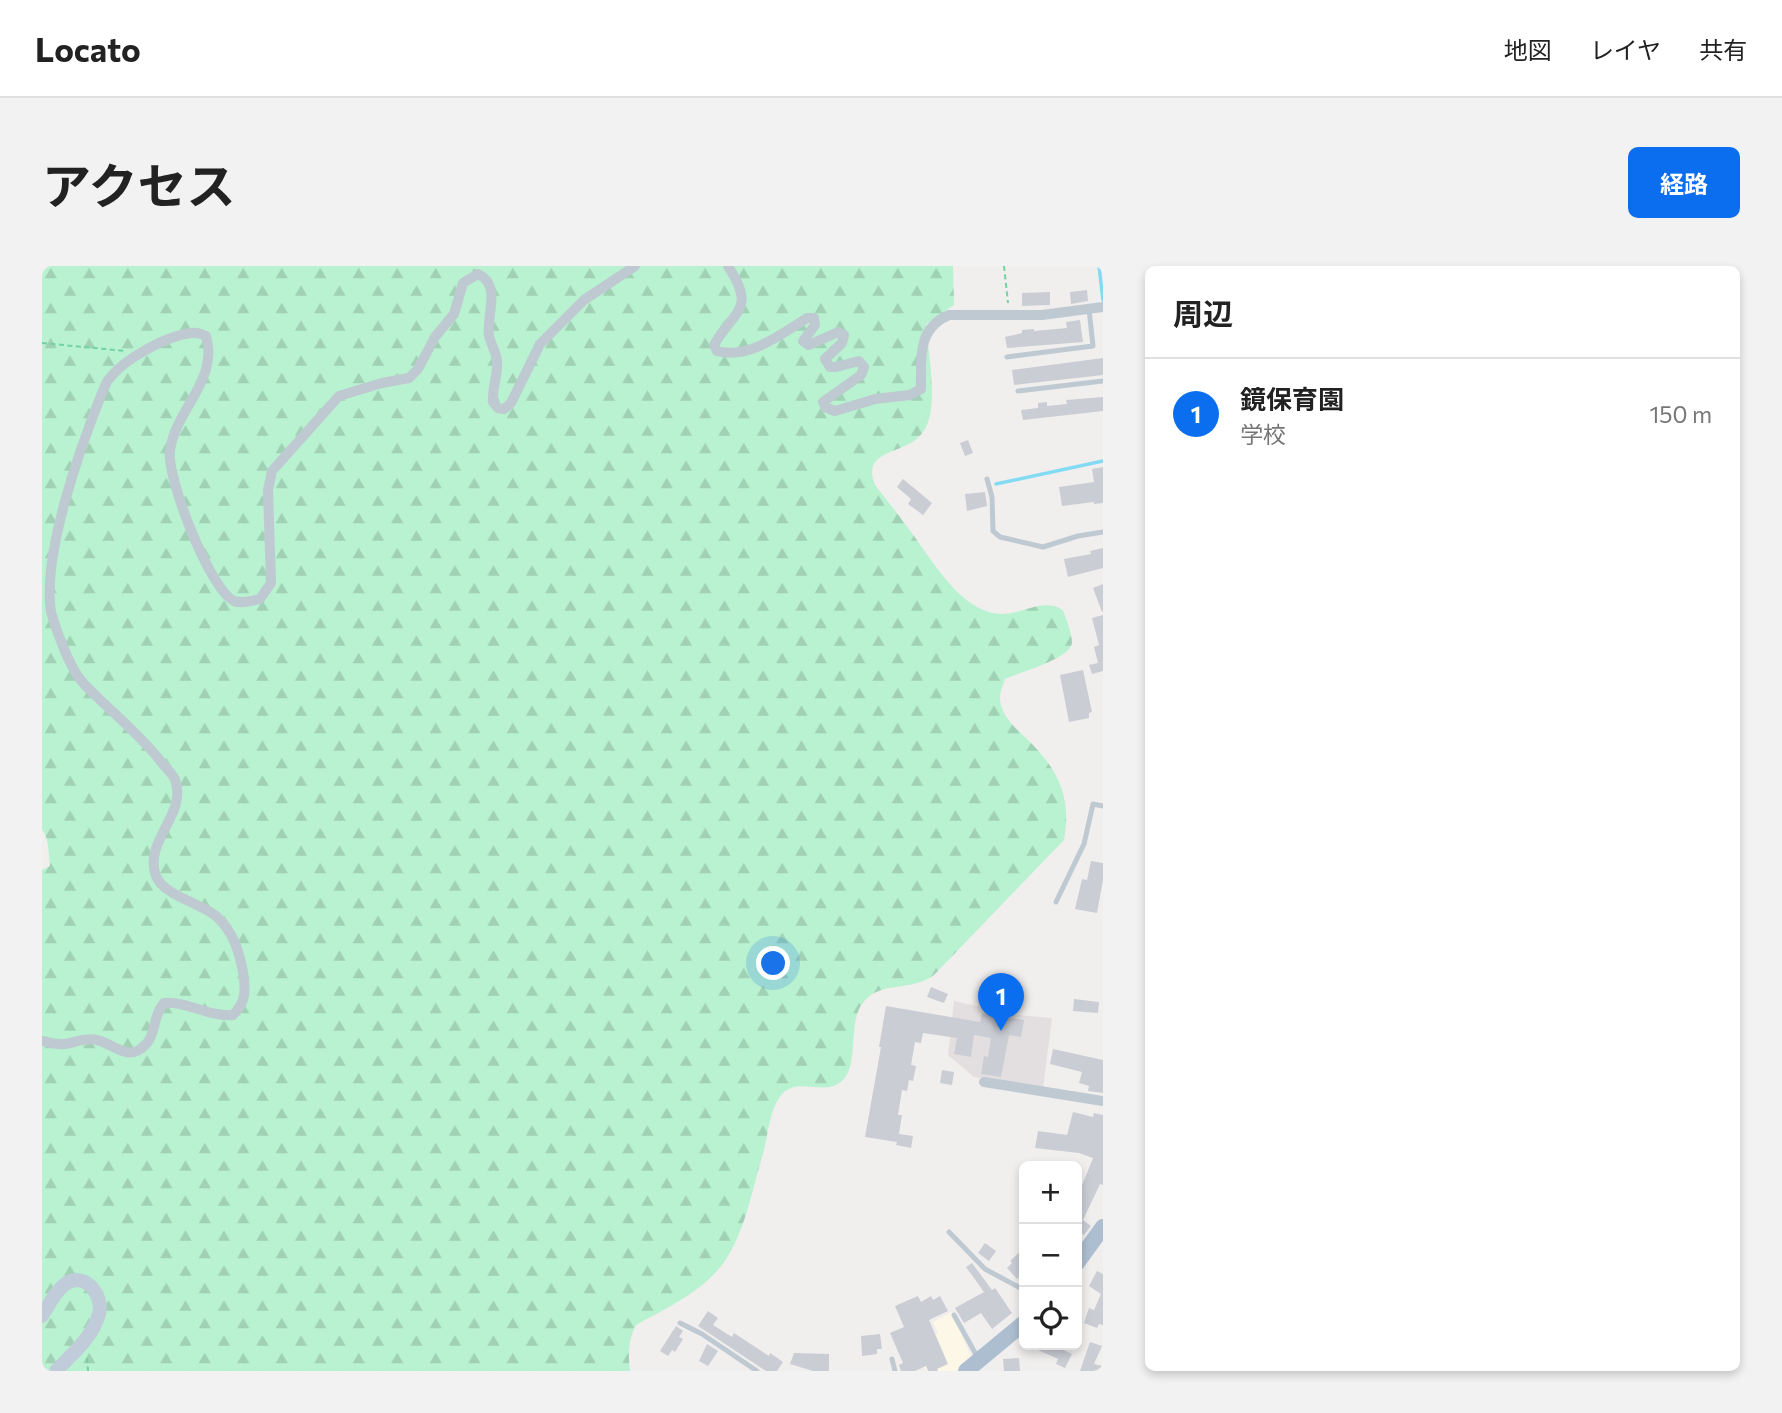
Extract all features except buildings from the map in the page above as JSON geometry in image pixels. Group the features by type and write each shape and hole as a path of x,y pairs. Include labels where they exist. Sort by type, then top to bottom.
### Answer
{"main road":[{"path":"1082,1256 1103,1227"},
{"path":"42,1316 63,1285 81,1281 96,1290 100,1313 95,1324 56,1371"},
{"path":"971,1368 1019,1327"}],"street":[{"path":"42,1041 62,1045 84,1039 98,1040 116,1050 138,1050 149,1041 158,1010 164,1003 177,1002 220,1016 233,1015 242,1006 246,990 238,947 228,930 216,916 165,889 156,876 156,850 178,796 175,779 145,741 82,682 66,652 51,612 48,585 50,551 80,448 108,379 141,352 193,332 206,336 209,346 208,365 201,385 177,429 170,450 170,464 176,494 185,517 213,573 227,596 246,603 260,599 271,583 268,490 272,471 339,396 409,378 418,369 435,337 454,314 463,284 470,277 478,274 485,277 491,286 489,337 498,365 492,402 498,408 504,409 511,403 540,344 584,300 635,266"},
{"path":"728,266 736,278 743,301 741,312 714,345 717,351 739,354 767,342 807,318 814,318 815,325 803,341 809,345 838,332 844,335 842,344 825,359 830,367 836,368 859,361 863,367 861,375 823,402 825,407 835,411 876,399 910,395 921,389 924,338 937,320 949,315 1042,315 1103,307"},
{"path":"984,1082 1103,1101"}],"lane":[{"path":"1007,357 1093,346 1089,309"},
{"path":"1018,391 1103,381"},
{"path":"987,479 992,496 993,531 1000,537 1043,547 1078,536 1103,532"},
{"path":"1056,902 1084,844 1093,804 1103,806"},
{"path":"949,1232 985,1269 1019,1287"},
{"path":"954,1315 971,1368"},
{"path":"680,1323 702,1334 757,1371"},
{"path":"892,1359 895,1371"}],"path":[{"path":"1004,266 1010,316"},
{"path":"42,343 141,352"}],"shaded area":[{"path":"954,1001 1017,1015 1052,1018 1043,1088 974,1077 948,1055"},
{"path":"952,1312 972,1359 957,1371 926,1371 914,1344 938,1333 933,1322"}],"green space":[{"path":"42,266 953,266 954,305 926,324 932,380 928,422 916,440 879,458 872,473 875,485 938,570 960,595 986,611 1000,614 1047,605 1063,610 1072,639 1069,649 1054,660 1005,679 1000,698 1008,719 1047,761 1060,785 1066,810 1064,840 934,975 915,984 877,991 869,996 862,1004 855,1023 852,1058 845,1078 831,1087 792,1088 779,1098 771,1118 746,1216 726,1260 698,1288 636,1325 629,1348 630,1371 42,1371 42,870 50,866 48,843 42,829"}],"waterway":[{"path":"1099,266 1103,300"},
{"path":"996,484 1103,461"}],"place":[{"name":"鏡保育園","path":"1001,1031"}]}
